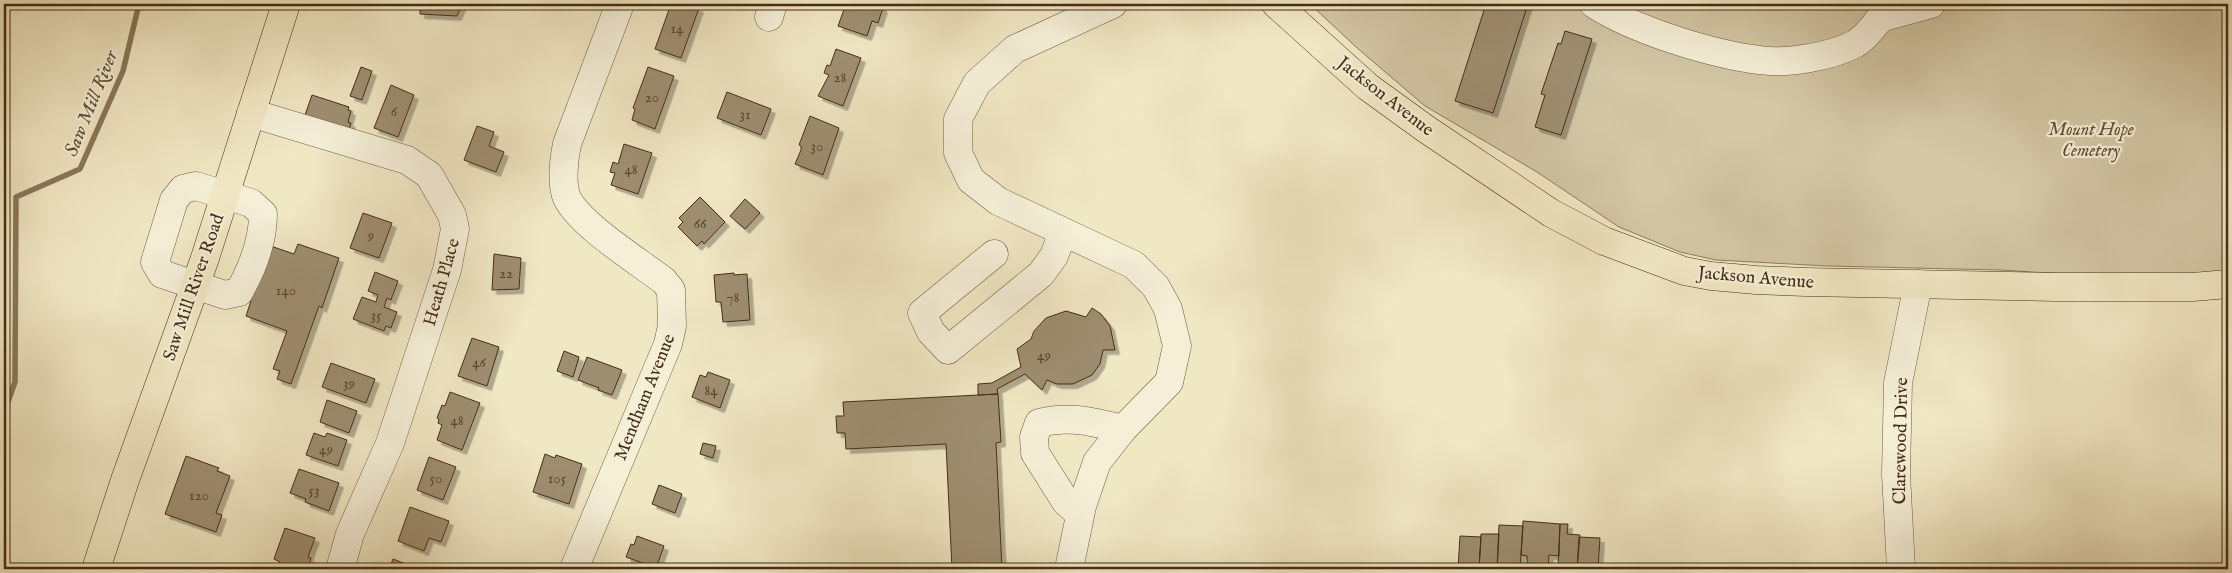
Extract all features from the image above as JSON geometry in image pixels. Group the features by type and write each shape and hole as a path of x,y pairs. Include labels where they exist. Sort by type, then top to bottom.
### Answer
{"main road":[{"name":"Saw Mill River Road","path":"101,567 124,480 195,285 286,4"},
{"name":"Jackson Avenue","path":"1276,4 1368,87 1426,129 1551,213 1604,241 1684,270 1710,276 1806,282 2154,287 2228,284"}],"street":[{"name":"Mendham Avenue","path":"574,569 668,344 672,326 671,290 664,281 582,219 567,197 563,164 567,144 620,4"},
{"path":"1069,569 1082,506 1097,462 1123,429 1168,382 1177,346 1168,309 1156,287 1134,265 998,201 971,180 958,153 958,119 977,83 1015,49 1112,4"},
{"path":"1594,4 1610,14 1685,43 1760,61 1814,58 1856,43 1885,11 1931,4"},
{"name":"Heath Place","path":"251,112 407,160 429,175 452,215 454,222 455,229 447,270 390,443 350,534 340,569"},
{"path":"196,186 252,203 263,214 263,231 246,279 239,292 225,296 195,285 162,274 155,262 174,200 183,189 196,186"},
{"path":"994,254 922,314 931,332 948,350 1041,274 1054,256 1064,232"},
{"name":"Clarewood Drive","path":"1901,569 1896,474 1898,383 1918,284"},
{"path":"1082,506 1073,508 1066,502 1035,453 1034,437 1039,423 1054,419 1080,419 1123,429"}],"green space":[{"name":"Mount Hope Cemetery","path":"1310,4 2228,4 2228,276 2180,281 2000,270 1828,266 1716,260 1680,252 1619,227 1537,172 1425,106 1356,47"}],"building":[{"path":"420,4 462,4 457,16 420,14"},
{"path":"671,4 688,4 699,8 681,58 655,49"},
{"path":"846,4 882,4 881,7 883,8 878,23 872,21 867,36 838,26"},
{"path":"1486,4 1528,4 1493,113 1455,101"},
{"path":"1565,31 1592,39 1561,135 1535,127 1545,95 1541,94 1558,43 1561,44"},
{"path":"836,49 861,58 843,106 818,96 829,75 824,73 827,65 830,66"},
{"path":"361,67 372,71 362,100 350,96"},
{"path":"648,67 674,76 655,129 632,120 635,109 633,108"},
{"path":"391,85 414,95 398,137 374,128"},
{"path":"727,92 771,109 761,135 717,118"},
{"path":"312,95 349,107 348,110 351,111 348,122 351,123 347,136 304,118"},
{"path":"810,116 839,128 823,175 795,164 801,150 799,145"},
{"path":"477,126 494,132 489,146 504,152 496,172 464,160"},
{"path":"624,144 652,153 638,194 611,185 615,173 610,172 613,162 618,164"},
{"path":"700,197 725,222 704,244 702,241 697,246 678,227 683,222 679,218"},
{"path":"745,199 760,213 745,229 730,216"},
{"path":"363,213 392,223 379,258 350,248"},
{"path":"253,240 294,254 298,244 339,258 322,308 319,306 291,384 277,379 280,371 273,369 287,331 246,316 251,301 249,298"},
{"path":"494,254 521,258 519,289 492,290"},
{"path":"375,272 398,281 391,300 387,298 384,307 397,312 391,328 386,326 384,331 353,319 362,297 376,302 378,295 368,291"},
{"path":"734,273 734,275 747,274 750,320 723,322 721,302 716,302 714,275"},
{"path":"1092,308 1101,314 1110,326 1115,350 1103,350 1100,364 1092,375 1073,384 1057,384 1047,380 1042,390 1025,374 997,389 998,394 978,395 978,384 992,383 1021,367 1017,349 1031,339 1034,331 1046,318 1066,311 1086,317"},
{"path":"472,338 499,347 487,386 458,376"},
{"path":"564,351 579,357 573,377 557,371"},
{"path":"587,357 622,370 612,395 578,380"},
{"path":"331,363 375,379 366,403 322,387"},
{"path":"708,372 730,380 720,408 692,397 700,375 706,377"},
{"path":"450,392 480,403 462,450 437,440 442,425 438,423 439,419 437,418 442,405 445,406"},
{"path":"998,394 1001,442 996,443 1002,569 952,569 946,444 846,449 845,433 837,433 836,416 844,416 843,402"},
{"path":"327,400 357,411 349,433 320,422"},
{"path":"314,433 325,437 327,433 347,440 338,466 306,455"},
{"path":"703,443 716,446 713,458 700,454"},
{"path":"545,454 555,458 556,455 582,464 569,504 533,492"},
{"path":"186,456 219,468 217,471 230,476 216,513 222,515 216,532 165,514"},
{"path":"429,457 456,467 443,500 417,490"},
{"path":"299,469 339,483 329,511 305,502 306,499 290,493"},
{"path":"659,485 682,494 675,513 652,504"},
{"path":"410,507 449,521 441,542 429,538 424,551 398,541"},
{"path":"1523,521 1560,524 1559,556 1549,555 1548,569 1527,569 1527,556 1521,555"},
{"path":"1560,524 1568,524 1567,534 1580,535 1577,569 1558,567"},
{"path":"1499,525 1523,526 1520,569 1497,569"},
{"path":"285,528 315,538 308,557 311,558 308,568 303,566 302,569 285,569 279,567 280,562 274,559"},
{"path":"1481,534 1499,534 1497,569 1479,569"},
{"path":"637,536 664,546 656,568 626,557 631,544 634,545"},
{"path":"1460,536 1481,537 1479,569 1458,569"},
{"path":"1579,537 1600,538 1598,569 1577,569"},
{"path":"393,559 419,569 389,569"}],"waterway":[{"name":"Saw Mill River","path":"4,413 15,382 16,197 80,169 123,71 139,4"}]}
